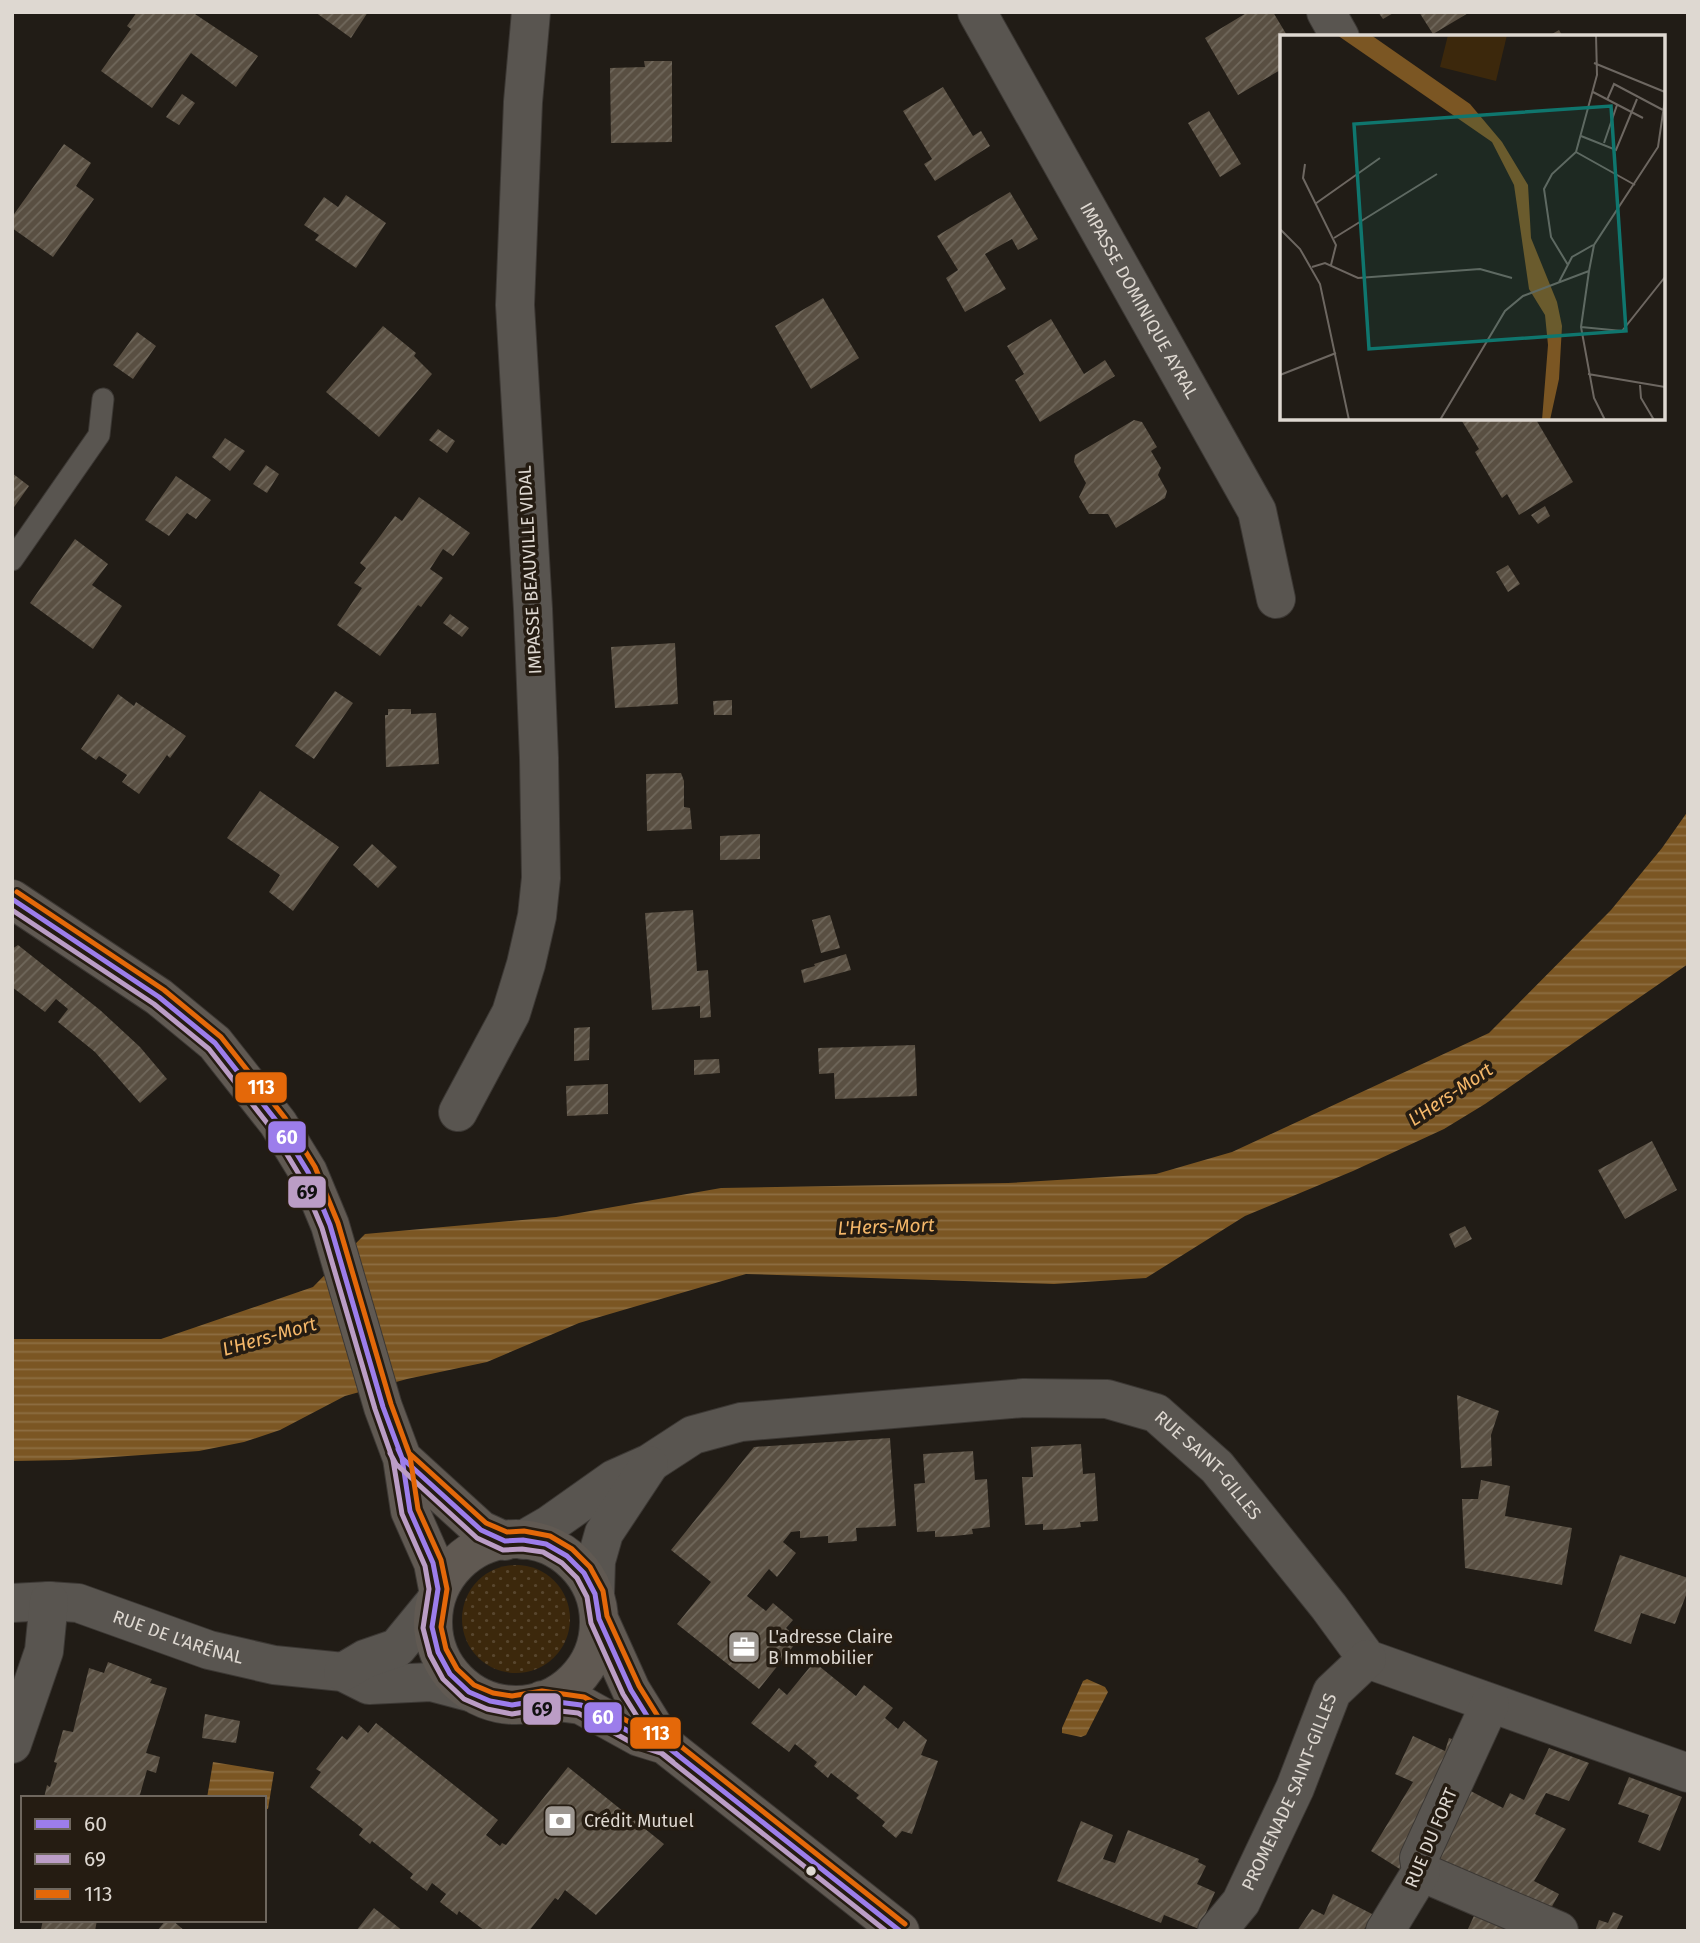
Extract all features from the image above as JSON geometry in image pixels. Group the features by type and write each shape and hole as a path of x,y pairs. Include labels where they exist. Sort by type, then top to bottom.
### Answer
{"main road":[{"path":"12,899 159,997 215,1044 278,1123 315,1186 330,1225 383,1407 402,1458 410,1511 433,1563 436,1596 432,1628 438,1652 450,1674 469,1692 490,1701 512,1705 542,1700 581,1704 639,1737 665,1745"},
{"path":"402,1458 481,1530 514,1541 547,1544 567,1556 584,1573 631,1690 665,1745 900,1931"},
{"path":"436,1596 453,1568 472,1551 488,1545 514,1541"},
{"path":"542,1700 569,1684 590,1660 597,1640 597,1606"}],"street":[{"name":"IMPASSE BEAUVILLE VIDAL","path":"458,1112 510,1013 526,964 537,916 541,878 533,609 515,305 523,102 531,12"},
{"name":"IMPASSE DOMINIQUE AYRAL","path":"977,12 1257,512 1276,599"},
{"path":"1326,12 1339,35"},
{"name":"RUE SAINT-GILLES","path":"514,1541 549,1525 614,1479 650,1463 693,1436 741,1422 1024,1398 1107,1399 1157,1413 1217,1466 1367,1659"},
{"path":"597,1606 596,1562 604,1533 650,1463"},
{"path":"343,1672 365,1659 397,1648 436,1596"},
{"path":"12,1744 44,1651 31,1602"},
{"name":"RUE DE L'ARÉNAL","path":"31,1602 78,1603 222,1653 274,1665 343,1672 369,1685 431,1682 469,1692"},
{"path":"1367,1659 1688,1773"},
{"name":"PROMENADE SAINT-GILLES","path":"1217,1931 1241,1902 1294,1788 1332,1692 1367,1659"},
{"name":"RUE DU FORT","path":"1385,1931 1421,1872 1419,1858 1490,1704"},
{"path":"1421,1872 1559,1931"}],"lane":[{"path":"12,559 99,435 103,399"}],"shaded area":[{"path":"516,1565 537,1569 554,1581 566,1598 570,1619 566,1640 554,1657 537,1669 516,1673 495,1669 478,1657 466,1640 462,1619 466,1598 478,1581 495,1569"}],"water":[{"name":"L'Hers-Mort","path":"1688,811 1688,964 1485,1104 1444,1129 1245,1216 1146,1278 1054,1284 746,1274 579,1323 487,1362 345,1396 280,1430 244,1442 199,1451 12,1461 12,1339 161,1339 313,1287 365,1234 556,1217 721,1188 1008,1183 1156,1174 1232,1152 1489,1033 1611,910 1662,848"},
{"path":"1087,1679 1105,1687 1108,1692 1086,1735 1081,1737 1062,1733 1083,1681"},
{"path":"213,1762 274,1772 268,1809 266,1796 207,1796"}],"building":[{"path":"137,12 192,12 258,56 236,87 191,53 152,108 101,71 131,29 127,26"},
{"path":"315,12 368,12 351,38"},
{"path":"1248,12 1273,12 1287,35 1280,35 1280,70 1238,95 1205,38"},
{"path":"1378,12 1395,12 1383,19"},
{"path":"1419,12 1470,12 1433,34"},
{"path":"644,61 672,61 672,142 611,143 610,68 645,67"},
{"path":"943,87 973,136 981,131 990,146 935,181 924,164 932,159 903,111"},
{"path":"182,94 195,103 179,125 166,117"},
{"path":"1209,111 1241,164 1220,177 1188,123"},
{"path":"64,144 91,163 76,186 94,199 53,257 12,228 12,217"},
{"path":"1010,192 1038,239 1018,250 1012,239 985,254 1006,289 965,312 946,278 958,270 937,236"},
{"path":"346,195 386,223 356,268 315,240 319,235 304,225 324,197 338,207"},
{"path":"823,298 859,358 811,389 775,326"},
{"path":"1051,319 1084,374 1105,360 1115,376 1040,422 1015,380 1024,374 1007,346"},
{"path":"383,326 416,353 414,356 432,374 379,437 326,392"},
{"path":"137,332 156,346 133,379 113,365"},
{"path":"1134,420 1142,422 1157,447 1151,451 1161,468 1158,475 1167,491 1165,498 1116,528 1108,514 1089,514 1079,497 1086,483 1074,462 1075,455"},
{"path":"1461,420 1536,420 1573,482 1519,515 1507,494 1502,498 1475,452 1479,449"},
{"path":"438,429 455,441 447,453 429,440"},
{"path":"225,438 245,451 230,471 212,457"},
{"path":"266,465 279,474 267,493 253,484"},
{"path":"12,473 29,486 12,510"},
{"path":"176,476 211,500 196,519 187,513 169,536 145,520"},
{"path":"419,497 470,533 453,556 443,549 430,569 443,578 421,607 418,605 380,656 337,625 362,588 354,583 366,568 360,563 395,516 402,521"},
{"path":"1545,506 1550,516 1538,524 1531,515"},
{"path":"75,539 108,564 92,585 122,606 93,649 30,603"},
{"path":"1508,565 1520,584 1508,592 1496,572"},
{"path":"450,614 469,628 462,637 443,623"},
{"path":"675,643 678,704 615,708 611,647"},
{"path":"335,691 353,703 314,759 295,746"},
{"path":"118,694 134,706 136,702 186,736 170,758 167,755 139,794 122,782 127,775 99,756 96,760 81,749"},
{"path":"732,700 732,715 714,715 713,701"},
{"path":"388,709 411,709 411,714 436,713 439,764 386,767 385,715 388,715"},
{"path":"681,773 684,781 684,807 690,808 692,829 647,831 646,774"},
{"path":"260,791 339,847 293,911 269,892 280,875 227,838"},
{"path":"760,834 760,859 720,860 720,836"},
{"path":"372,844 397,867 378,888 353,865"},
{"path":"693,910 697,971 708,970 711,1017 700,1018 700,1006 652,1010 645,913"},
{"path":"830,915 840,948 821,953 812,920"},
{"path":"18,945 100,1010 140,1047 167,1079 140,1103 95,1052 58,1022 68,1009 56,999 45,1012 12,987 12,949"},
{"path":"846,954 851,970 804,983 801,970"},
{"path":"590,1027 589,1060 574,1061 574,1028"},
{"path":"915,1045 917,1096 835,1099 834,1073 819,1074 818,1048"},
{"path":"719,1059 720,1073 694,1075 694,1060"},
{"path":"608,1084 608,1114 567,1116 566,1086"},
{"path":"1652,1141 1677,1190 1625,1219 1598,1170"},
{"path":"1465,1226 1472,1239 1455,1248 1449,1234"},
{"path":"1457,1395 1499,1411 1491,1435 1492,1466 1461,1468"},
{"path":"890,1438 896,1526 856,1528 857,1541 828,1543 828,1536 800,1538 800,1531 791,1532 783,1542 796,1553 777,1577 769,1569 747,1596 766,1611 773,1603 793,1620 786,1628 799,1639 759,1689 677,1624 711,1582 671,1550 754,1447"},
{"path":"1081,1444 1083,1474 1095,1473 1098,1521 1080,1522 1081,1527 1062,1529 1043,1530 1043,1524 1025,1525 1022,1477 1033,1477 1031,1447"},
{"path":"973,1451 975,1480 987,1479 990,1527 972,1529 973,1534 954,1536 935,1537 935,1531 917,1532 914,1484 925,1483 923,1454"},
{"path":"1481,1480 1510,1486 1505,1516 1572,1528 1562,1585 1465,1568 1462,1499 1478,1499"},
{"path":"1620,1555 1688,1578 1688,1590 1675,1624 1641,1613 1631,1644 1594,1631"},
{"path":"108,1662 152,1679 150,1683 167,1688 146,1753 160,1757 156,1773 147,1770 140,1796 44,1796 57,1763 54,1762 63,1730 73,1732 89,1668 104,1673"},
{"path":"814,1662 856,1696 864,1685 893,1708 885,1718 898,1729 904,1721 927,1740 921,1755 938,1761 912,1834 902,1831 896,1838 882,1826 885,1822 856,1798 859,1795 831,1773 828,1778 814,1766 817,1762 795,1744 789,1752 751,1723 779,1688 787,1695"},
{"path":"205,1714 240,1721 236,1743 202,1738"},
{"path":"376,1723 498,1820 486,1835 500,1846 502,1843 506,1845 568,1767 664,1844 596,1915 565,1890 558,1900 555,1898 529,1931 485,1931 459,1911 457,1915 440,1902 446,1894 432,1883 427,1891 410,1878 413,1874 372,1841 370,1844 359,1835 363,1829 310,1787 321,1772 316,1769 342,1736 347,1740 359,1725 368,1733"},
{"path":"1413,1736 1445,1751 1449,1738 1462,1742 1403,1871 1371,1851 1413,1782 1395,1774"},
{"path":"1549,1748 1589,1763 1569,1801 1546,1793 1535,1814 1566,1829 1534,1881 1559,1894 1546,1917 1428,1865 1465,1788 1503,1808 1510,1793 1524,1800"},
{"path":"1629,1777 1682,1797 1660,1851 1638,1842 1649,1815 1618,1804"},
{"path":"1081,1821 1113,1835 1103,1859 1115,1863 1128,1830 1199,1859 1198,1862 1206,1866 1197,1884 1215,1892 1199,1929 1164,1915 1161,1923 1057,1881"},
{"path":"1333,1894 1374,1915 1363,1931 1297,1931 1312,1909 1324,1915"},
{"path":"1478,1907 1535,1931 1467,1931"},
{"path":"374,1908 403,1931 356,1931"},
{"path":"1613,1912 1623,1916 1616,1931 1595,1931 1599,1920 1608,1923"},
{"path":"43,1922 97,1922 95,1931 41,1929"},
{"path":"164,1922 174,1922 185,1931 157,1931"}],"transit line":[{"name":"113","path":"17,892 164,990 221,1037 285,1118 315,1167 338,1223 391,1404 410,1456 418,1509 441,1560 447,1589 441,1627 446,1649 457,1669 474,1685 493,1693 512,1696 542,1691 584,1697 642,1729 669,1737 905,1924"},
{"name":"60","path":"12,899 159,997 215,1043 278,1123 308,1172 330,1225 383,1407 402,1458 410,1511 433,1563 438,1589 432,1627 438,1652 450,1674 469,1692 490,1701 512,1705 542,1700 581,1705 639,1737 665,1745 900,1931"},
{"name":"69","path":"12,910 154,1004 209,1049 271,1128 300,1176 322,1228 375,1409 393,1460 402,1514 425,1566 429,1589 423,1628 430,1655 443,1679 464,1699 487,1709 512,1714 542,1709 578,1713 636,1745 661,1753 886,1931"},
{"name":"113","path":"406,1445 409,1453 486,1523 507,1532 524,1531 550,1536 572,1549 590,1567 603,1591 607,1616 639,1686 672,1739 683,1748"},
{"name":"60","path":"398,1449 402,1458 481,1530 505,1541 523,1540 546,1544 567,1556 584,1573 595,1594 599,1619 631,1690 665,1745 678,1755"},
{"name":"69","path":"390,1453 396,1464 477,1538 503,1550 543,1552 562,1563 577,1578 587,1597 591,1623 623,1694 658,1750 673,1762"}],"place":[{"name":"L'adresse Claire B Immobilier","path":"744,1647"},
{"name":"Crédit Mutuel","path":"560,1821"}]}
